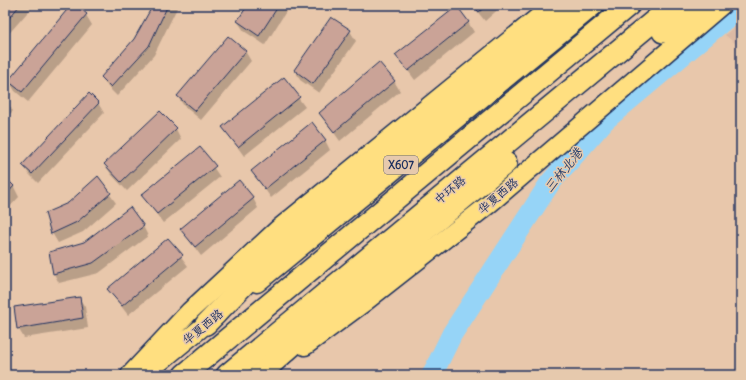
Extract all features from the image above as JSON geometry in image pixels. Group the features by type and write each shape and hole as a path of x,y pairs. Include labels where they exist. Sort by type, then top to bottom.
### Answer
{"highway":[{"path":"206,324 263,265 326,208 572,5"},
{"path":"184,375 629,5"},
{"name":"中环路","path":"227,375 673,5"},
{"path":"259,375 381,267 709,9"}],"main road":[{"path":"130,375 190,311 278,230 553,5"},
{"name":"华夏西路","path":"144,375 595,5"},
{"path":"235,375 682,5"},
{"name":"华夏西路","path":"264,375 366,301 488,205 709,9"}],"shaded area":[{"path":"741,21 741,48 725,35"}],"building":[{"path":"5,5 20,5 5,23"},
{"path":"71,5 76,5 87,14 22,92 8,81"},
{"path":"153,5 168,5 149,46 111,87 101,77 134,39"},
{"path":"248,5 279,5 259,36 237,21"},
{"path":"472,5 487,5 479,12"},
{"path":"457,6 469,22 408,71 395,55"},
{"path":"331,17 351,30 313,84 294,70"},
{"path":"228,36 246,51 195,111 177,96"},
{"path":"379,62 395,81 334,132 319,113"},
{"path":"284,77 300,97 238,147 222,127"},
{"path":"89,93 99,103 32,174 22,165"},
{"path":"160,111 177,128 121,182 104,164"},
{"path":"312,122 326,140 265,189 251,171"},
{"path":"200,147 216,166 157,214 141,195"},
{"path":"98,176 111,193 77,222 51,234 45,213 68,203"},
{"path":"5,177 14,186 5,196"},
{"path":"239,180 254,198 195,247 180,229"},
{"path":"130,207 144,226 93,263 53,274 49,252 84,242"},
{"path":"168,238 183,255 122,306 107,289"},
{"path":"80,297 83,318 17,329 14,307"}],"waterway":[{"name":"三林北港","path":"432,375 452,334 550,183 604,121 741,6"}]}
